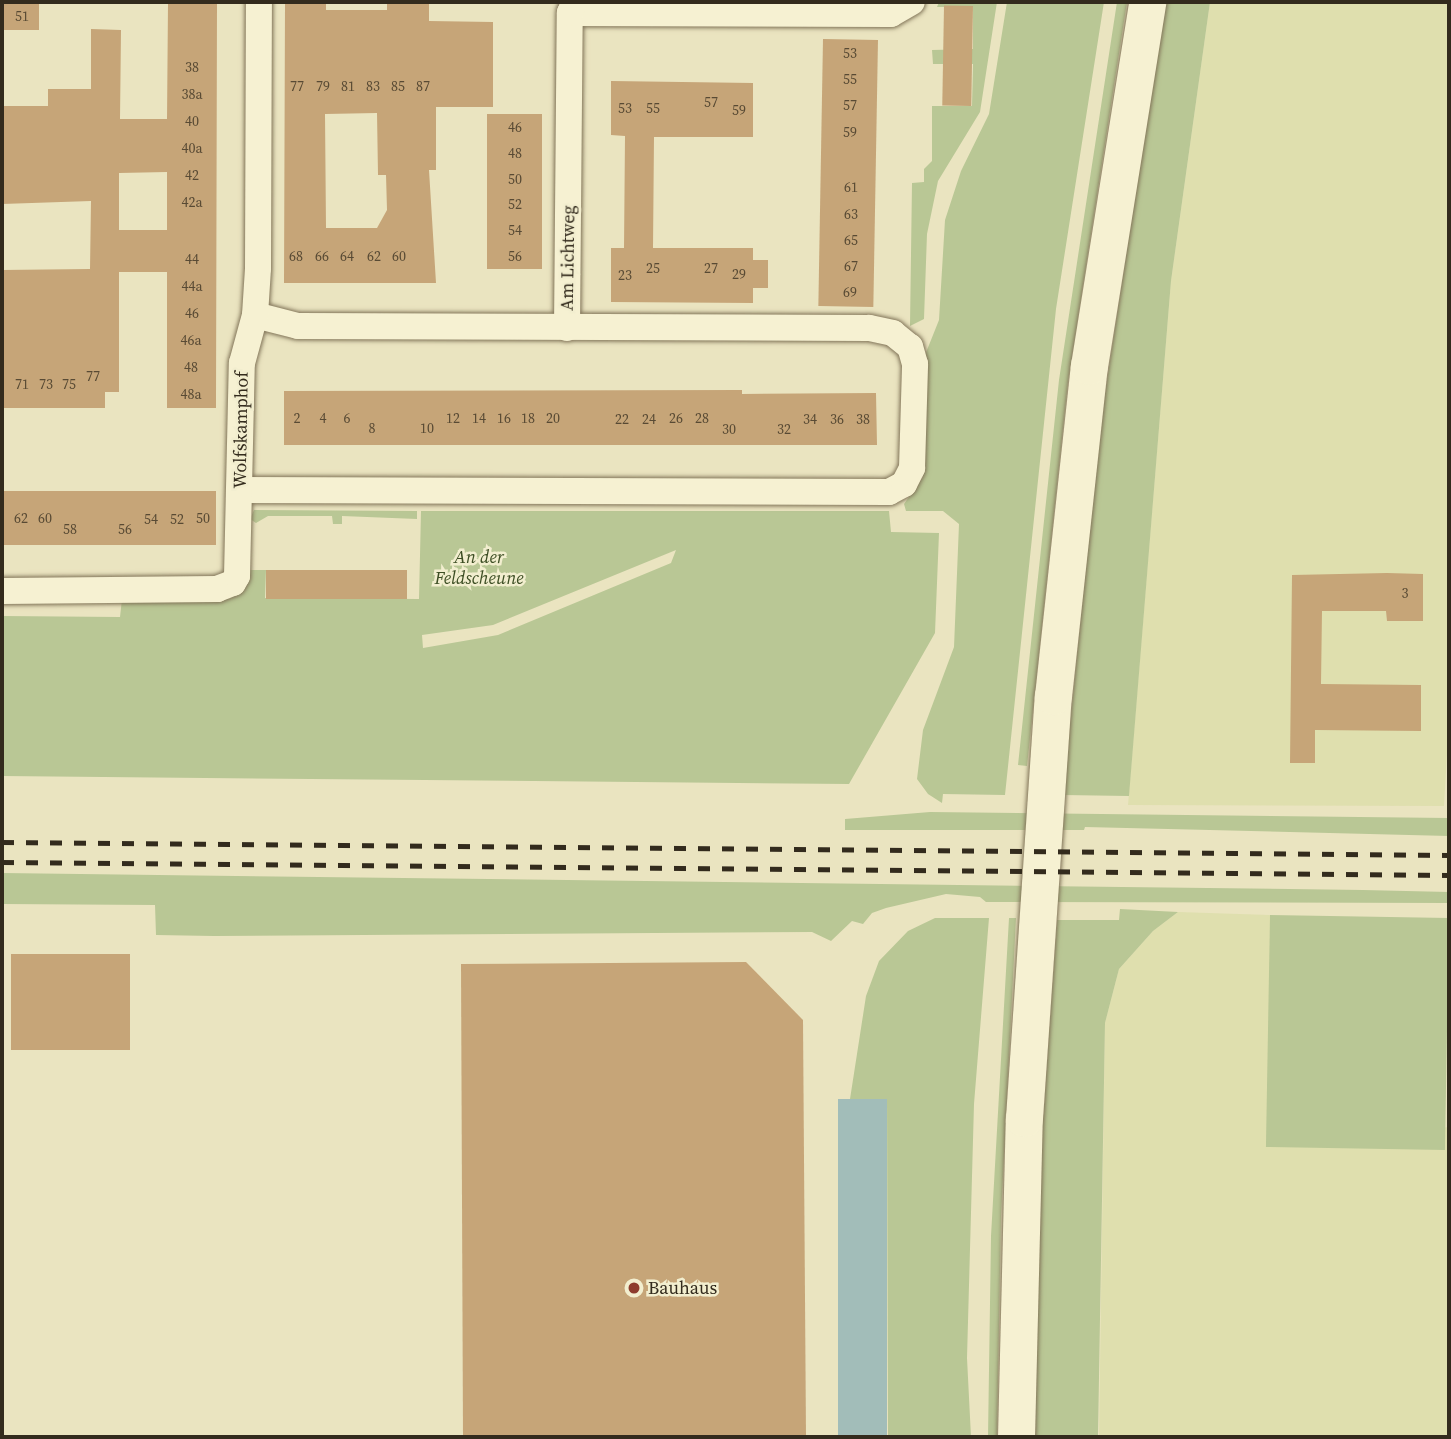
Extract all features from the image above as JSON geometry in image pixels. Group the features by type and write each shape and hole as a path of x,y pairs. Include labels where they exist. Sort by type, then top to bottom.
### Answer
{"main road":[{"path":"1016,1437 1024,1118 1053,696 1089,366 1147,2"}],"street":[{"name":"Wolfskamphof","path":"2,591 225,588 240,569 242,363 255,315 259,2"},
{"path":"572,7 891,14 912,2"},
{"name":"Am Lichtweg","path":"255,315 298,326 567,327 572,7"},
{"path":"240,490 890,492 909,477 915,364 911,347 893,333 869,328 567,327"}],"green space":[{"path":"939,2 997,2 980,112 938,181 927,234 924,319 910,326 912,183 924,182 924,169 932,161 932,106 972,106 973,64 933,64 932,50 973,49 973,7 937,7"},
{"path":"1007,2 1104,2 1056,309 1005,795 943,794 942,803 928,794 917,779 923,730 954,647 959,524 943,511 906,511 904,504 923,477 925,355 939,320 945,220 961,171 989,114"},
{"path":"1117,2 1127,2 1068,382 1027,766 1018,765 1059,380"},
{"path":"1165,2 1210,2 1171,281 1129,796 1063,795 1100,426"},
{"path":"1210,2 1449,2 1449,719 1444,806 1128,805 1171,281"},
{"path":"254,510 417,511 417,519 342,516 342,524 333,524 332,516 268,516 256,523 250,519"},
{"name":"An der Feldscheune","path":"421,511 889,511 891,532 939,533 935,633 849,784 2,776 2,616 120,617 122,599 229,599 243,589 249,570 266,570 265,598 419,599","holes":["676,550 671,563 498,635 423,648 422,635 493,625"]},
{"path":"930,812 1449,818 1449,836 1085,827 1084,830 845,830 845,819"},
{"path":"2,873 1363,890 1449,892 1449,903 986,902 980,897 946,894 872,913 863,924 852,921 831,941 812,932 156,935 155,905 2,904"},
{"path":"1120,909 1178,912 1153,931 1119,969 1105,1023 1098,1437 1035,1437 1040,1164 1057,920 1119,920"},
{"path":"1178,912 1270,915 1269,1147 1449,1127 1449,1437 1099,1437 1105,1023 1119,969 1153,931"},
{"path":"1270,915 1449,918 1445,1150 1266,1147"},
{"path":"935,918 989,918 974,1104 967,1358 971,1437 888,1437 887,1099 850,1099 866,996 879,961 908,931"},
{"path":"1009,918 1016,918 1001,1216 997,1437 988,1437 991,1236"}],"water":[{"path":"838,1099 887,1099 887,1437 838,1437"}],"building":[{"path":"2,2 39,2 39,30 2,30"},
{"path":"168,2 217,2 216,408 167,408 167,272 119,272 119,392 105,392 105,408 2,408 2,270 90,269 91,201 2,204 2,106 48,106 48,89 91,89 91,29 121,30 120,119 167,119","holes":["167,172 167,230 119,230 119,173"]},
{"path":"285,2 326,2 326,10 387,10 387,2 429,2 429,21 493,22 493,107 436,107 436,170 429,170 436,283 284,283","holes":["377,113 378,175 386,175 387,210 377,228 326,228 325,114"]},
{"path":"944,5 973,6 971,106 942,105"},
{"path":"823,39 878,40 873,307 818,306"},
{"path":"611,81 753,83 753,137 654,137 653,248 753,248 753,260 768,260 768,288 753,288 753,303 611,302 611,248 624,248 625,136 611,135"},
{"path":"487,114 542,114 542,269 487,269"},
{"path":"742,390 742,394 876,393 877,445 284,445 284,391"},
{"path":"2,491 216,491 216,545 2,545"},
{"path":"266,570 407,570 407,599 266,599"},
{"path":"1423,574 1423,621 1387,621 1386,611 1322,611 1321,684 1421,685 1421,731 1315,730 1315,763 1290,763 1292,575"},
{"path":"11,954 130,954 130,1050 11,1050"},
{"name":"Bauhaus","path":"746,962 803,1020 806,1437 463,1437 461,964"}],"railway":[{"path":"2,842 1449,855"},
{"path":"2,862 1449,875"}],"place":[{"name":"Bauhaus","path":"634,1288"}]}
